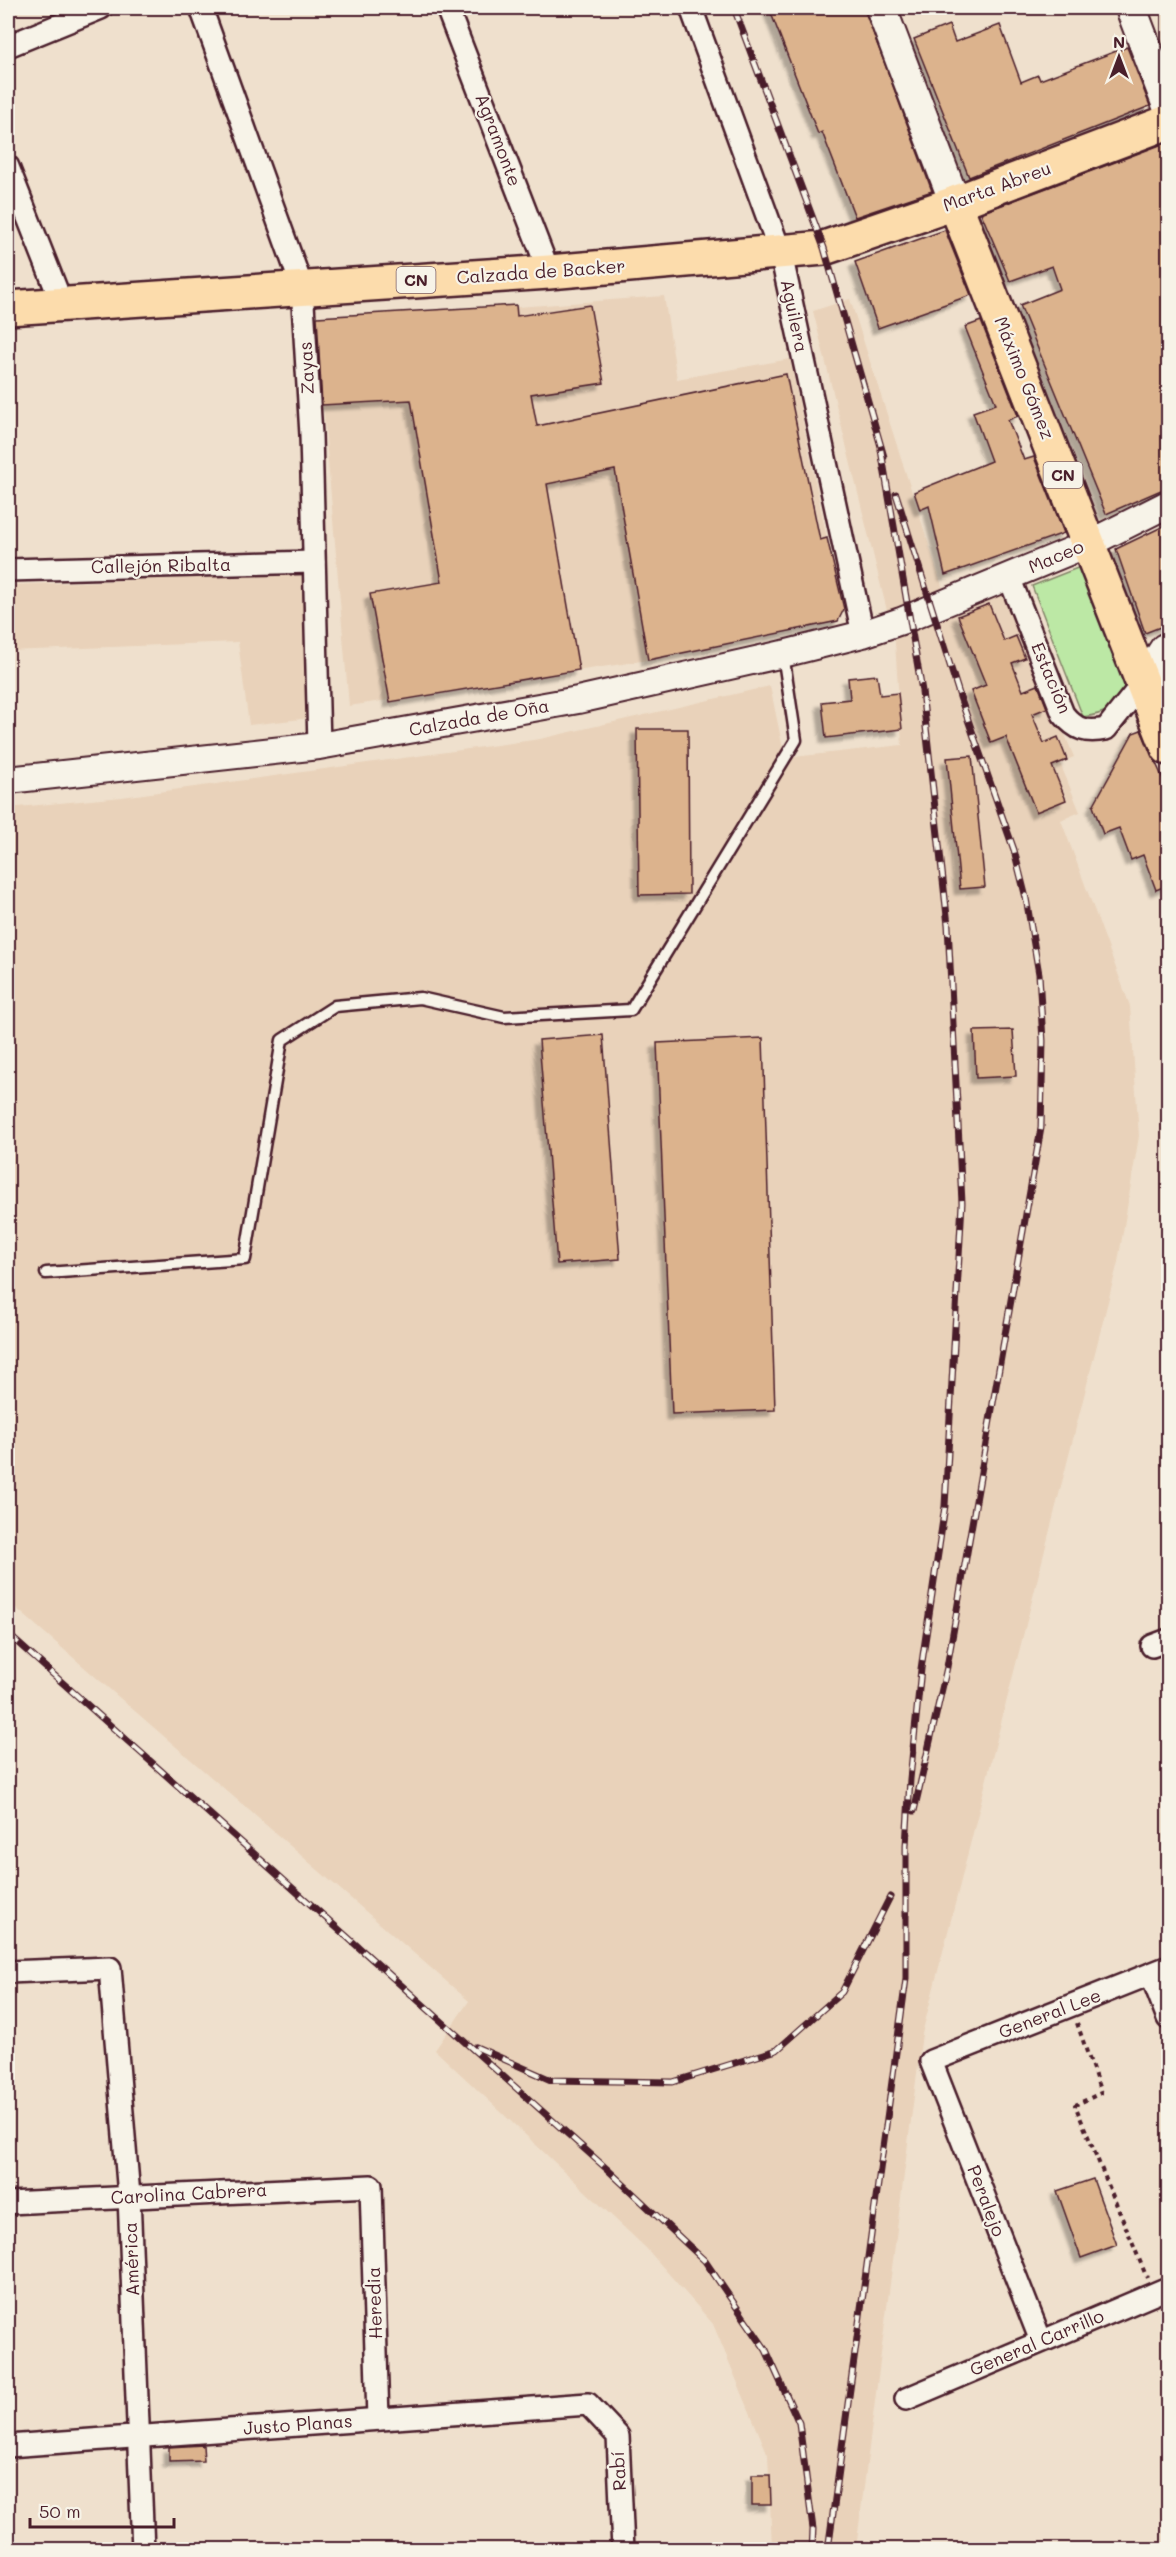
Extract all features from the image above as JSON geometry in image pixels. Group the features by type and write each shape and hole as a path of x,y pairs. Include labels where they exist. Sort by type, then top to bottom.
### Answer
{"main road":[{"name":"Máximo Gómez","path":"881,8 1168,748"},
{"path":"1131,8 1168,106"},
{"name":"Marta Abreu","path":"824,248 955,203 1168,122"},
{"name":"Calzada de Backer","path":"8,308 549,272 781,254 824,248"},
{"path":"1138,673 1167,648"}],"street":[{"path":"8,46 101,8"},
{"name":"Zayas","path":"201,8 302,287 314,562 319,746"},
{"name":"Agramonte","path":"447,8 549,272"},
{"name":"Aguilera","path":"691,8 781,254 863,634"},
{"path":"8,167 62,304"},
{"name":"Maceo","path":"941,605 1090,543 1168,504"},
{"name":"Callejón Ribalta","path":"8,570 314,562"},
{"name":"Estación","path":"1009,577 1063,714 1074,728 1090,732 1106,729 1119,717 1138,673"},
{"name":"Calzada de Oña","path":"8,780 319,746 578,700 863,634 941,605"},
{"path":"1119,717 1141,711 1155,715"},
{"name":"América","path":"8,1972 110,1968 129,2196 143,2550"},
{"path":"1160,1971 1168,2019"},
{"name":"General Lee","path":"931,2061 1160,1971"},
{"name":"Peralejo","path":"931,2061 1041,2341"},
{"name":"Carolina Cabrera","path":"8,2203 371,2186"},
{"name":"Heredia","path":"371,2186 378,2419"},
{"name":"General Carrillo","path":"906,2399 1161,2291"},
{"name":"Justo Planas","path":"8,2446 588,2404"},
{"name":"Rabí","path":"588,2404 618,2436 623,2550"}],"lane":[{"path":"46,1274 245,1259 282,1040 335,1006 420,998 504,1017 631,1010 796,740 783,654"}],"path":[{"path":"1071,2005 1101,2093 1076,2105 1161,2291"}],"shaded area":[{"path":"664,296 677,379 790,359 827,538 633,584 648,660 349,706 316,322"},
{"path":"850,299 951,614 1007,592 1074,757 1060,763 1080,812 1061,820 1130,1006 1139,1136 1118,1262 922,2034 856,2549 772,2549 768,2455 713,2324 646,2248 435,2050 469,2001 8,1601 8,808 122,797 540,739 770,686 785,758 902,745 895,643 813,311"},
{"path":"303,573 310,718 249,725 238,642 8,651 8,585"}],"green space":[{"path":"1080,567 1127,689 1110,709 1083,717 1032,586"}],"building":[{"path":"769,8 864,8 932,191 855,217 822,132 818,134"},
{"path":"949,25 955,42 1000,25 1021,82 1038,75 1040,80 1127,47 1150,106 969,177 914,39"},
{"path":"1168,142 1168,487 1106,514 1020,305 1060,289 1052,266 1010,281 981,213"},
{"path":"945,230 971,295 878,328 855,262"},
{"path":"516,305 517,316 590,305 604,383 531,394 537,426 786,374 820,540 827,538 844,609 838,621 648,660 615,470 547,484 579,670 390,702 370,594 442,582 411,400 322,405 317,317"},
{"path":"981,321 1018,416 1008,420 1024,460 1034,457 1064,533 945,575 929,506 920,510 914,492 991,461 973,412 996,404 965,327"},
{"path":"1168,524 1168,624 1145,633 1116,549"},
{"path":"989,604 1004,641 1016,636 1025,658 1012,663 1023,691 1038,685 1047,708 1032,714 1044,743 1058,737 1067,760 1052,766 1066,800 1036,812 1006,737 991,743 971,691 986,685 958,616"},
{"path":"877,675 880,695 898,693 902,729 826,738 822,702 850,699 848,678"},
{"path":"637,729 688,729 689,894 639,895"},
{"path":"1141,730 1168,790 1168,885 1156,890 1143,855 1131,860 1119,828 1103,834 1093,806 1133,733"},
{"path":"972,756 985,887 960,889 947,758"},
{"path":"1013,1030 1016,1076 976,1078 974,1031"},
{"path":"603,1035 620,1259 557,1264 539,1040"},
{"path":"763,1038 775,1410 672,1414 657,1043"},
{"path":"1093,2179 1117,2245 1081,2258 1057,2191"},
{"path":"203,2445 204,2461 169,2462 169,2447"},
{"path":"752,2475 770,2475 771,2505 752,2505"}],"railway":[{"path":"734,8 824,248 884,457"},
{"path":"828,2550 906,1979 906,1846 910,1779 921,1669 945,1506 962,1203 948,925 922,691 881,450"},
{"path":"896,494 960,697 1014,850 1026,898 1039,974 1043,1041 1041,1128 947,1667 914,1811"},
{"path":"8,1634 607,2169 705,2261 766,2350 799,2423 813,2529 812,2550"},
{"path":"476,2047 551,2080 673,2082 777,2050 842,1992 890,1897"}]}
